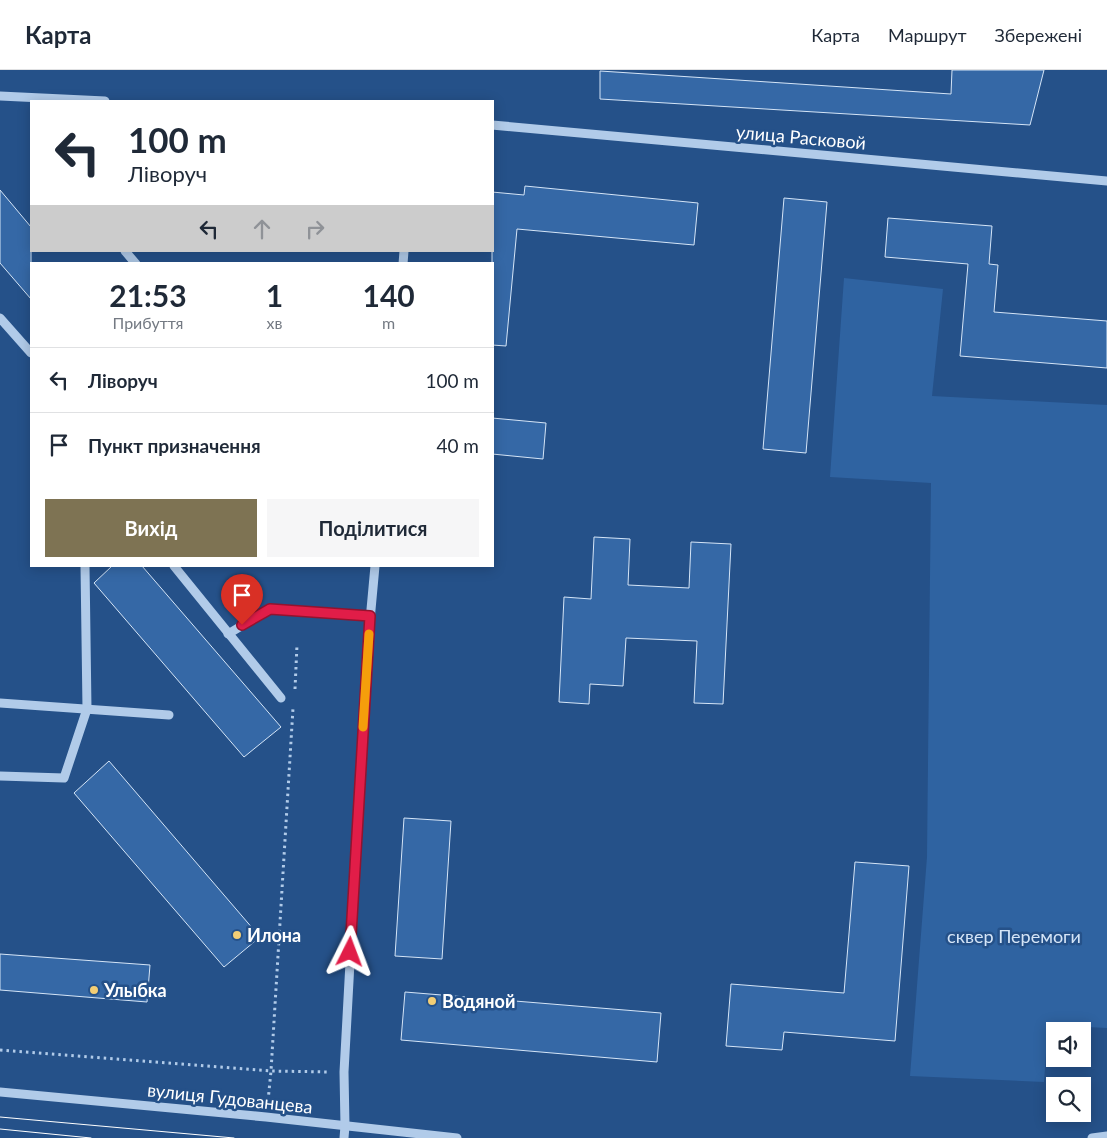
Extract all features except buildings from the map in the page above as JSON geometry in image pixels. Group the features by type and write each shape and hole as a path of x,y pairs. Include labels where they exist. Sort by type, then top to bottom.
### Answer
{"street":[{"path":"0,96 83,100"},
{"name":"улица Расковой","path":"494,125 1107,181"},
{"path":"126,252 134,262"},
{"path":"0,318 30,352"},
{"path":"0,776 64,778 87,709 84,567"},
{"path":"175,567 281,698"},
{"path":"344,1138 344,1072 370,616 375,567"},
{"path":"228,634 270,609 370,616"},
{"path":"0,703 169,715"},
{"name":"вулиця Гудованцева","path":"0,1092 266,1116 457,1138"}],"path":[{"path":"294,695 297,645"},
{"path":"266,1116 272,1071 294,704"},
{"path":"0,1050 272,1071 344,1072"}],"green space":[{"name":"сквер Перемоги","path":"844,278 943,289 932,396 1107,405 1107,1028 1091,1027 1091,1022 1046,1022 1044,1082 910,1076 927,857 931,483 830,477"}],"tram line":[{"path":"0,1117 234,1138"},
{"path":"0,1129 91,1138"}],"slow traffic":[{"path":"363,727 369,634"}],"place":[{"name":"Илона","path":"237,935"},
{"name":"Улыбка","path":"94,990"},
{"name":"Водяной","path":"432,1001"}],"route":[{"path":"242,625 270,609 370,616 350,952"}]}
